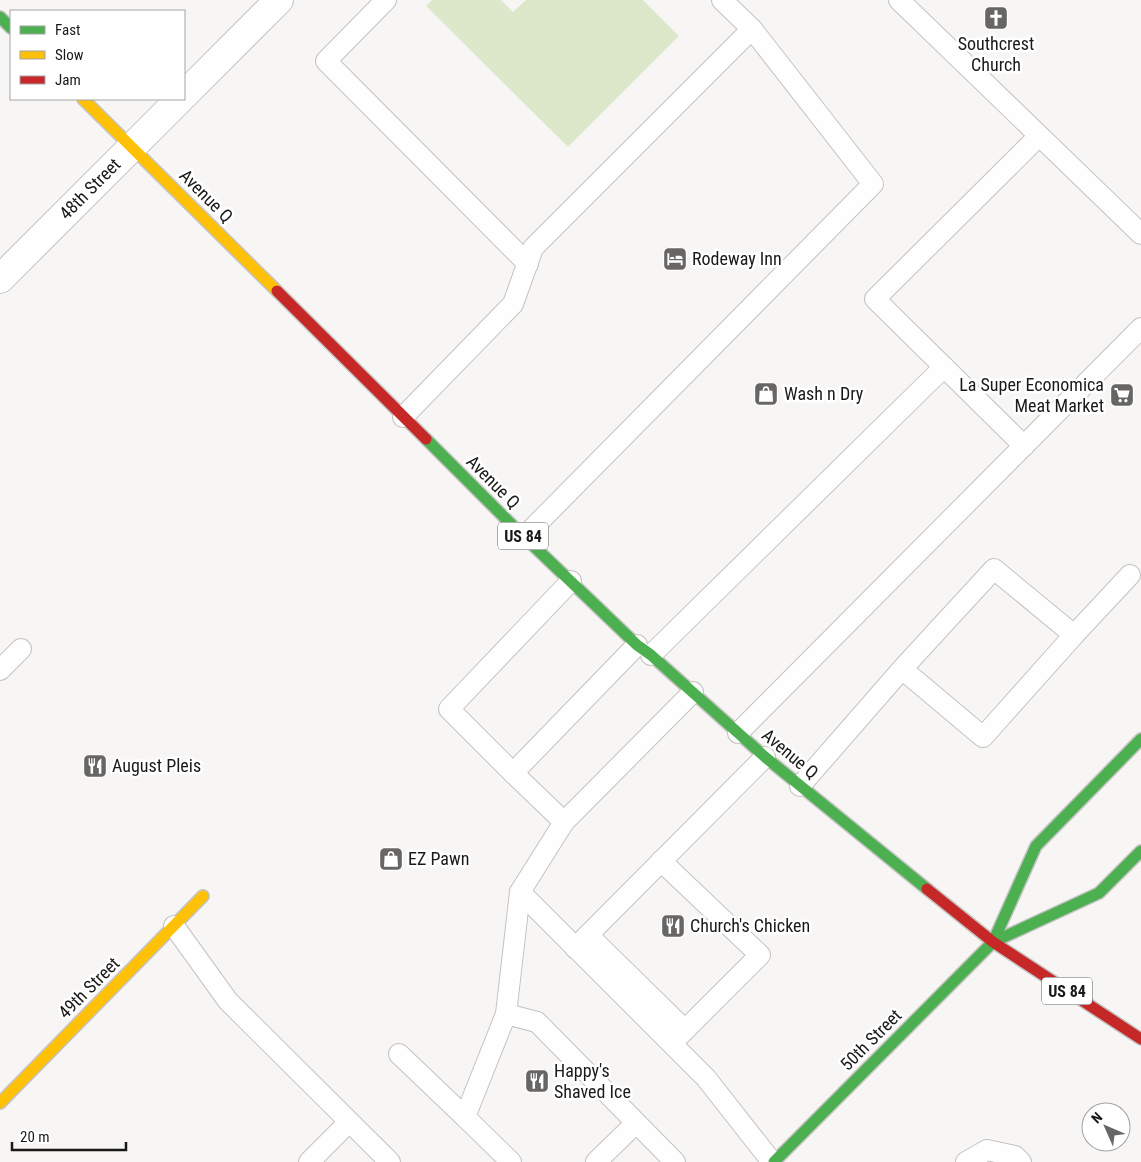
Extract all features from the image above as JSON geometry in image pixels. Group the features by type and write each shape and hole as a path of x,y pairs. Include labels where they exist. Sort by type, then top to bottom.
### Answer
{"main road":[{"path":"0,17 10,27"},
{"name":"Avenue Q","path":"84,100 524,537 644,650 765,757 993,942"},
{"name":"50th Street","path":"993,942 1036,846 1141,739"},
{"name":"50th Street","path":"773,1162 993,942 1099,893 1141,851"},
{"name":"49th Street","path":"0,1103 203,896"},
{"name":"US 84","path":"993,942 1141,1039"}],"street":[{"path":"185,94 279,0"},
{"name":"48th Street","path":"0,279 179,100"}],"lane":[{"path":"386,0 326,61 528,264"},
{"path":"524,537 873,184 752,29 722,0"},
{"path":"899,0 1141,234"},
{"path":"403,417 513,304 533,248 752,29"},
{"path":"1024,446 875,299 1039,136"},
{"path":"738,733 1141,328"},
{"path":"513,773 944,368"},
{"path":"800,786 902,668 994,569 1074,635"},
{"path":"902,668 983,737 1130,575"},
{"path":"564,822 449,709 571,581"},
{"path":"0,670 21,649"},
{"path":"465,1117 506,1014 520,892 564,822 693,692"},
{"path":"582,941 765,757"},
{"path":"661,861 760,955 678,1036"},
{"path":"520,892 582,941 678,1036 706,1078 773,1162"},
{"path":"174,926 228,1000 390,1162"},
{"path":"506,1014 537,1022 675,1162"},
{"path":"399,1054 512,1162"},
{"path":"309,1162 349,1122"},
{"path":"596,1162 636,1123"},
{"path":"966,1162 988,1150 1015,1156 1021,1162"}],"green space":[{"path":"432,0 501,0 513,12 526,0 643,0 679,36 568,147 426,6"}],"traffic: fast":[{"path":"0,17 10,27"},
{"path":"426,439 517,530 637,645 651,655 765,757 927,889"},
{"path":"993,942 1036,846 1141,739"},
{"path":"774,1162 993,942 1099,893 1141,851"}],"traffic: slow":[{"path":"84,100 277,291"},
{"path":"0,1103 203,896"}],"traffic: jam":[{"path":"277,291 426,439"},
{"path":"927,889 993,942 1141,1039"}],"place":[{"name":"Southcrest Church","path":"996,18"},
{"name":"Rodeway Inn","path":"675,259"},
{"name":"Wash n Dry","path":"766,394"},
{"name":"La Super Economica Meat Market","path":"1122,395"},
{"name":"August Pleis","path":"95,766"},
{"name":"EZ Pawn","path":"391,859"},
{"name":"Church's Chicken","path":"673,926"},
{"name":"Happy's Shaved Ice","path":"537,1081"}]}
